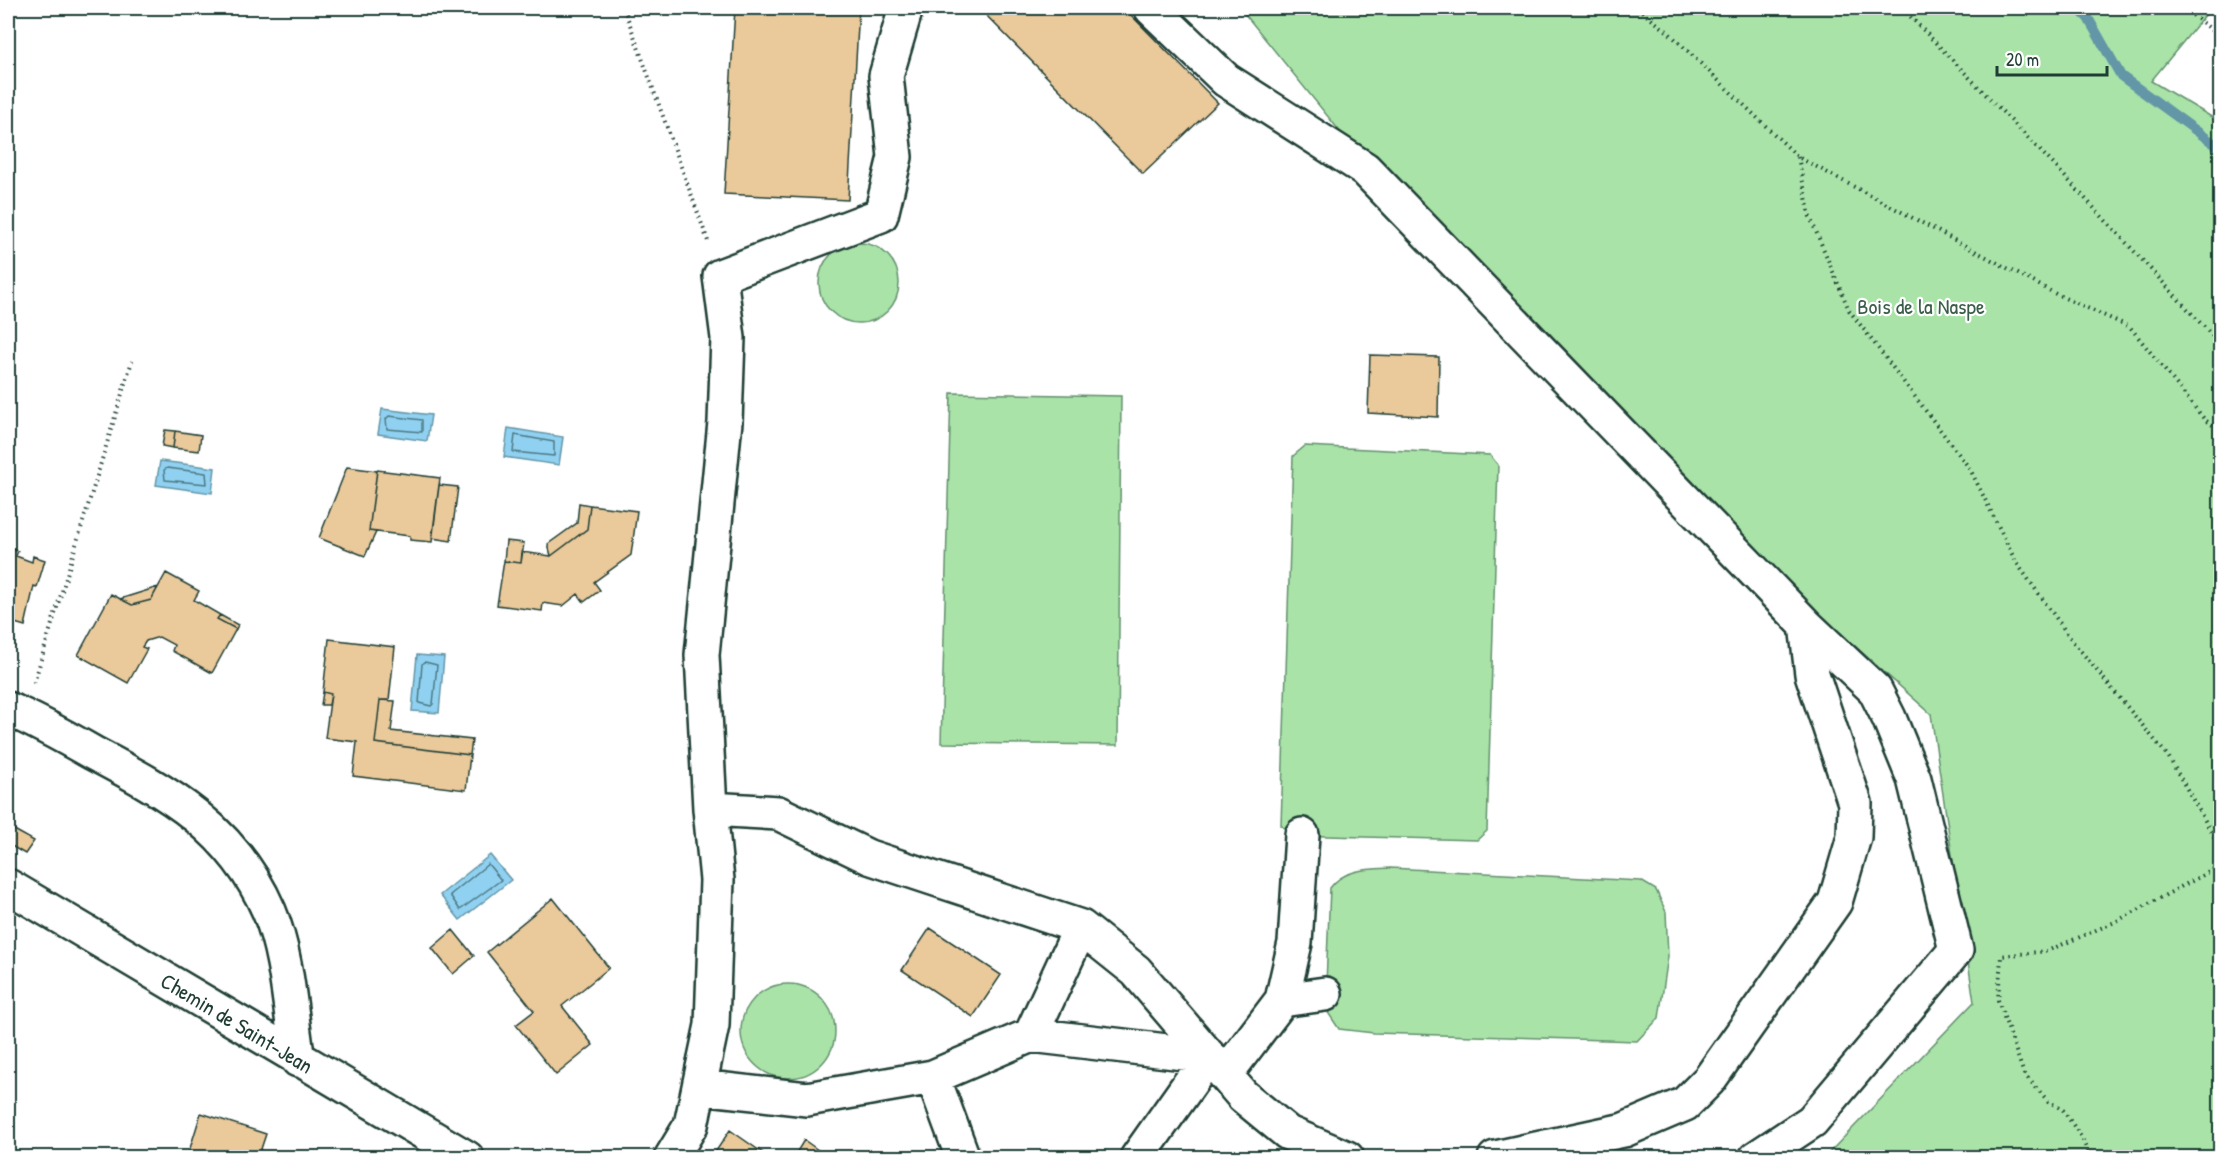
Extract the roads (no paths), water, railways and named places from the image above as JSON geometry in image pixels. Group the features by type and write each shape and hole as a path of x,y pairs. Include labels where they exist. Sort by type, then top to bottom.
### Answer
{"street":[{"path":"670,1158 691,1125 712,1025 717,880 710,809 702,655 725,423 728,338 720,276 881,215 895,158 886,76 906,8"},
{"path":"1151,8 1226,80 1365,169 1806,625 1875,690 1889,718 1920,800 1956,950 1812,1121 1756,1158"},
{"path":"1495,1158 1624,1130 1685,1104 1709,1080 1835,902 1854,837 1855,803 1812,674 1806,625"},
{"path":"16,712 159,788 210,826 236,853 269,912 279,943 298,1060"},
{"path":"710,809 778,813 869,857 1081,927 1136,972 1243,1096 1288,1133 1347,1158"},
{"path":"1137,1158 1217,1065 1282,1000 1295,943 1302,835"},
{"name":"Chemin de Saint-Jean","path":"8,886 298,1060 467,1158"},
{"path":"1031,1035 1081,927"},
{"path":"1282,1000 1325,994"},
{"path":"699,1087 807,1100 933,1077 1031,1035 1217,1065"},
{"path":"933,1077 963,1158"}],"water":[{"path":"382,409 431,415 427,441 378,434"},
{"path":"508,428 563,437 559,465 504,457"},
{"path":"160,461 215,468 212,493 156,485"},
{"path":"417,655 444,657 439,713 412,711"},
{"path":"490,855 511,880 460,920 440,895"}],"waterway":[{"path":"2077,8 2088,18 2121,76 2220,148"}],"park label":[{"name":"Bois de la Naspe","path":"1921,306"}]}
